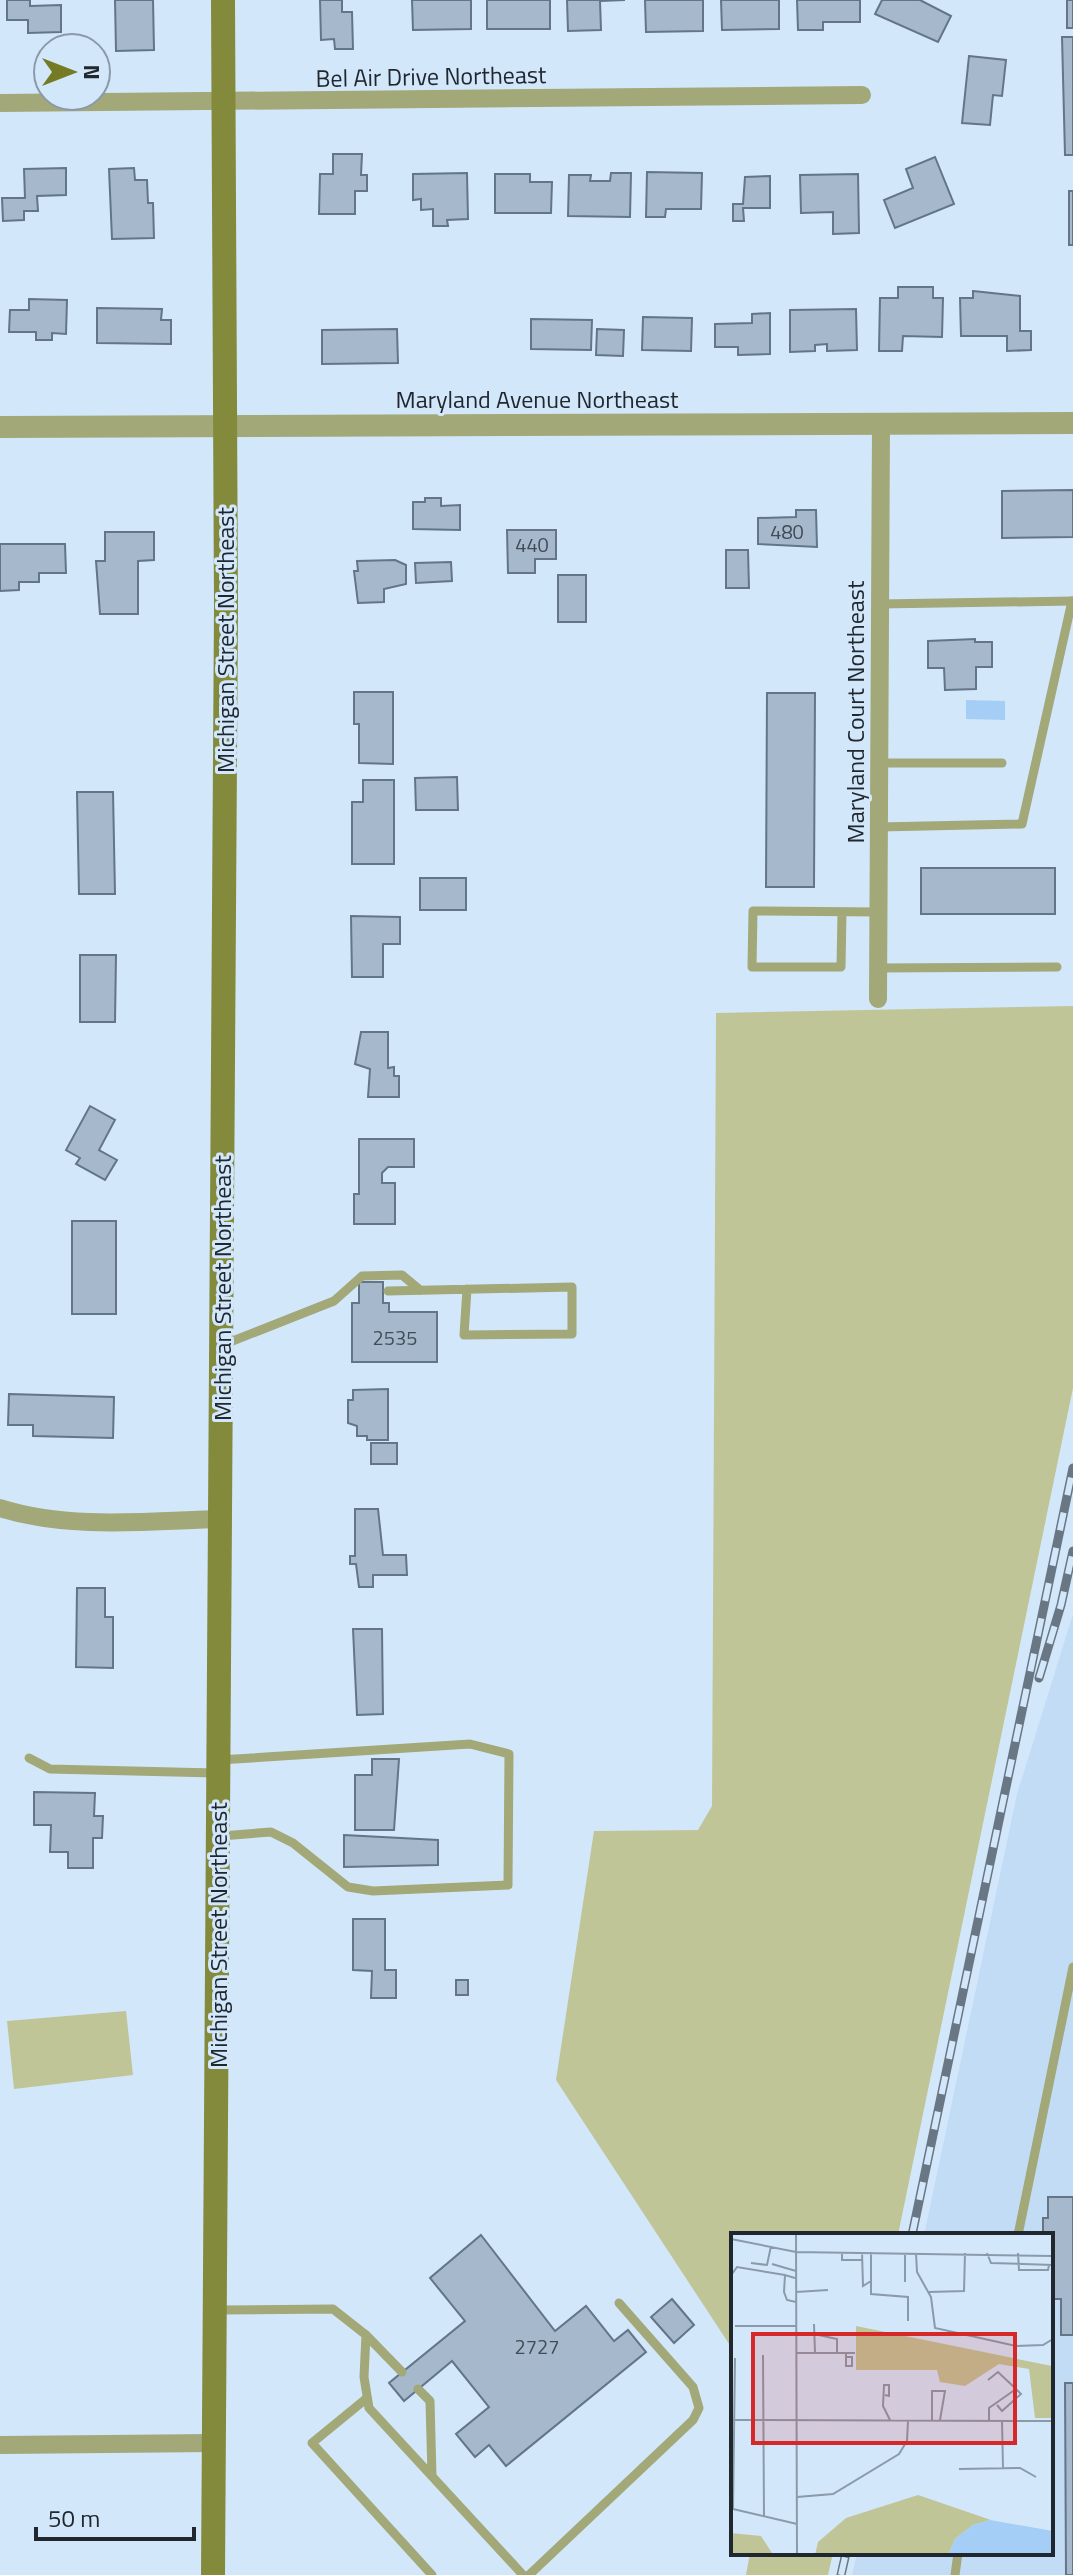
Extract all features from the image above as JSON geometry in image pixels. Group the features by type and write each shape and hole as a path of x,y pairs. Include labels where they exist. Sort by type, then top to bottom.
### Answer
{"main road":[{"name":"Michigan Street Northeast","path":"213,2575 226,426 223,0"}],"street":[{"name":"Bel Air Drive Northeast","path":"0,103 862,95"},
{"name":"Maryland Avenue Northeast","path":"0,427 1073,423"},
{"name":"Maryland Court Northeast","path":"878,999 881,425"},
{"path":"0,1508 46,1519 73,1521 220,1519"},
{"path":"0,2445 214,2443"}],"lane":[{"path":"879,827 1022,824 1072,601 880,604"},
{"path":"879,763 1002,763"},
{"path":"842,912 841,967 752,967 753,911 878,912"},
{"path":"878,968 1057,967"},
{"path":"222,1346 334,1301 362,1276 402,1275 420,1290"},
{"path":"388,1291 420,1290 467,1289 572,1287 572,1334 464,1335 467,1289"},
{"path":"29,1758 50,1769 219,1767 470,1744 509,1754 508,1885 373,1891 348,1887 293,1843 271,1832 218,1836"},
{"path":"1018,2233 1073,1967"},
{"path":"529,2575 685,2428 699,2408 693,2387 619,2303"},
{"path":"215,2310 333,2309 366,2335 402,2372"},
{"path":"366,2335 369,2408 523,2575"},
{"path":"418,2389 430,2401 432,2476"},
{"path":"367,2398 312,2443 432,2575"},
{"path":"955,2575 958,2555"}],"shaded area":[{"path":"966,700 1005,701 1005,720 966,719"},
{"path":"1073,1614 1073,2575 852,2575 857,2555 1053,2555 1053,2233 924,2233 1017,1794"}],"green space":[{"path":"1073,1006 1073,1388 898,2233 731,2233 731,2347 556,2080 594,1831 698,1830 712,1806 716,1013"},
{"path":"126,2011 133,2075 14,2089 7,2021"},
{"path":"750,2555 833,2555 828,2575 746,2575"}],"building":[{"path":"7,0 30,0 30,6 61,5 61,32 28,33 28,20 7,20"},
{"path":"115,0 153,0 154,50 116,51"},
{"path":"320,0 342,0 342,12 352,12 353,49 335,49 334,39 321,40"},
{"path":"412,0 471,0 471,29 413,30"},
{"path":"487,0 550,0 550,29 487,29"},
{"path":"567,0 625,0 600,1 601,30 568,31"},
{"path":"645,0 703,0 703,31 646,32"},
{"path":"721,0 779,0 779,29 722,30"},
{"path":"797,0 860,0 860,22 823,22 823,30 798,30"},
{"path":"882,0 920,0 951,16 938,42 875,14"},
{"path":"1067,0 1073,0 1073,28 1067,28"},
{"path":"1062,37 1073,37 1073,155 1065,155"},
{"path":"969,56 1006,60 1002,96 993,95 990,125 962,123"},
{"path":"333,154 362,154 361,175 367,175 367,191 355,191 355,214 319,214 320,174 333,174"},
{"path":"935,157 954,204 895,228 884,200 913,188 906,169"},
{"path":"66,168 66,195 37,196 38,211 24,211 24,220 3,221 2,198 25,198 24,169"},
{"path":"134,168 135,180 147,180 148,203 153,203 154,238 112,239 109,169"},
{"path":"647,172 702,173 701,209 666,209 665,217 646,217"},
{"path":"467,173 468,219 447,220 448,226 433,226 433,209 421,210 421,199 413,200 413,174"},
{"path":"611,173 631,173 630,217 568,216 569,175 591,175 590,181 610,181"},
{"path":"495,174 530,174 530,182 552,182 551,213 495,213"},
{"path":"858,174 859,233 833,234 833,212 801,213 800,175"},
{"path":"770,176 770,208 743,208 744,221 733,221 733,204 743,204 745,177"},
{"path":"1069,191 1073,191 1073,245 1069,245"},
{"path":"898,287 933,287 933,298 943,298 942,337 903,336 902,351 879,351 880,298 898,298"},
{"path":"973,291 1020,296 1020,331 1031,331 1031,350 1007,351 1007,336 961,336 960,298 973,298"},
{"path":"29,299 67,300 66,334 52,333 52,340 36,340 36,332 9,332 10,310 29,310"},
{"path":"97,308 162,309 161,320 171,320 171,344 97,343"},
{"path":"856,309 857,350 827,351 827,344 815,345 815,351 790,352 790,310"},
{"path":"770,313 770,354 738,355 738,347 715,347 715,324 752,323 752,314"},
{"path":"643,317 692,318 691,351 642,350"},
{"path":"531,319 592,320 591,350 531,349"},
{"path":"397,329 398,363 322,364 322,330"},
{"path":"597,329 624,330 623,356 596,355"},
{"path":"1073,490 1073,537 1002,538 1002,491"},
{"path":"425,498 441,498 441,506 460,505 460,530 413,529 413,502 425,502"},
{"path":"796,510 816,510 817,547 758,544 758,518 796,517"},
{"path":"507,530 556,530 556,559 535,559 535,573 508,573"},
{"path":"105,532 154,532 154,560 138,561 138,614 100,614 96,561 105,561"},
{"path":"0,544 65,544 66,573 39,573 39,582 19,582 19,590 0,591"},
{"path":"726,550 748,550 749,588 726,588"},
{"path":"395,560 406,565 406,584 384,589 384,602 358,603 354,571 358,571 357,561"},
{"path":"451,562 452,581 416,583 415,563"},
{"path":"558,575 586,575 586,622 558,622"},
{"path":"975,639 975,642 992,642 992,667 976,667 976,689 945,690 944,668 928,668 928,641"},
{"path":"354,692 393,692 393,764 359,763 359,724 354,724"},
{"path":"767,693 815,693 814,887 766,887"},
{"path":"457,777 458,810 416,810 415,778"},
{"path":"363,780 394,780 394,864 352,864 352,802 363,802"},
{"path":"77,792 113,792 115,894 79,894"},
{"path":"921,868 1055,868 1055,914 921,914"},
{"path":"420,878 466,878 466,910 420,910"},
{"path":"351,916 400,917 400,944 383,944 383,977 352,977"},
{"path":"80,955 116,955 115,1022 80,1022"},
{"path":"361,1032 388,1032 388,1068 394,1067 394,1076 399,1076 399,1097 368,1097 370,1069 355,1064"},
{"path":"90,1106 115,1120 99,1150 117,1160 105,1180 76,1164 80,1158 66,1150"},
{"path":"359,1139 414,1139 414,1167 388,1167 382,1173 382,1183 395,1183 395,1224 354,1224 354,1194 359,1194"},
{"path":"72,1221 116,1221 116,1314 72,1314"},
{"path":"359,1282 383,1282 383,1303 389,1303 389,1312 437,1312 437,1362 352,1362 352,1303 359,1303"},
{"path":"388,1389 388,1440 367,1440 367,1436 357,1436 357,1426 348,1423 348,1400 353,1400 353,1390"},
{"path":"9,1394 114,1397 113,1438 33,1436 33,1425 8,1425"},
{"path":"371,1443 397,1443 397,1464 371,1464"},
{"path":"355,1509 378,1509 383,1555 406,1555 407,1575 373,1575 373,1587 359,1587 356,1564 350,1564 350,1556 355,1556"},
{"path":"77,1588 105,1588 105,1617 113,1617 113,1668 76,1667"},
{"path":"353,1629 382,1629 383,1714 357,1715"},
{"path":"372,1759 399,1759 394,1830 355,1830 355,1775 372,1775"},
{"path":"34,1792 95,1793 94,1816 103,1816 102,1838 93,1838 93,1868 68,1868 68,1852 50,1852 51,1825 34,1825"},
{"path":"344,1835 438,1840 438,1865 344,1867"},
{"path":"353,1919 385,1919 385,1970 396,1970 396,1998 371,1998 372,1971 353,1970"},
{"path":"456,1980 468,1980 468,1995 456,1995"},
{"path":"1048,2197 1073,2197 1073,2335 1061,2335 1061,2299 1053,2299 1053,2233 1043,2232 1043,2218 1048,2218"},
{"path":"481,2235 555,2331 586,2306 614,2341 628,2330 646,2352 506,2466 489,2445 475,2457 456,2434 489,2407 452,2361 404,2401 389,2383 465,2321 430,2278"},
{"path":"672,2299 694,2325 674,2343 651,2317"},
{"path":"1065,2383 1073,2383 1073,2575 1066,2575"}],"railway":[{"path":"912,2233 1073,1468"},
{"path":"1039,1678 1073,1551"},
{"path":"841,2575 846,2555"}]}
